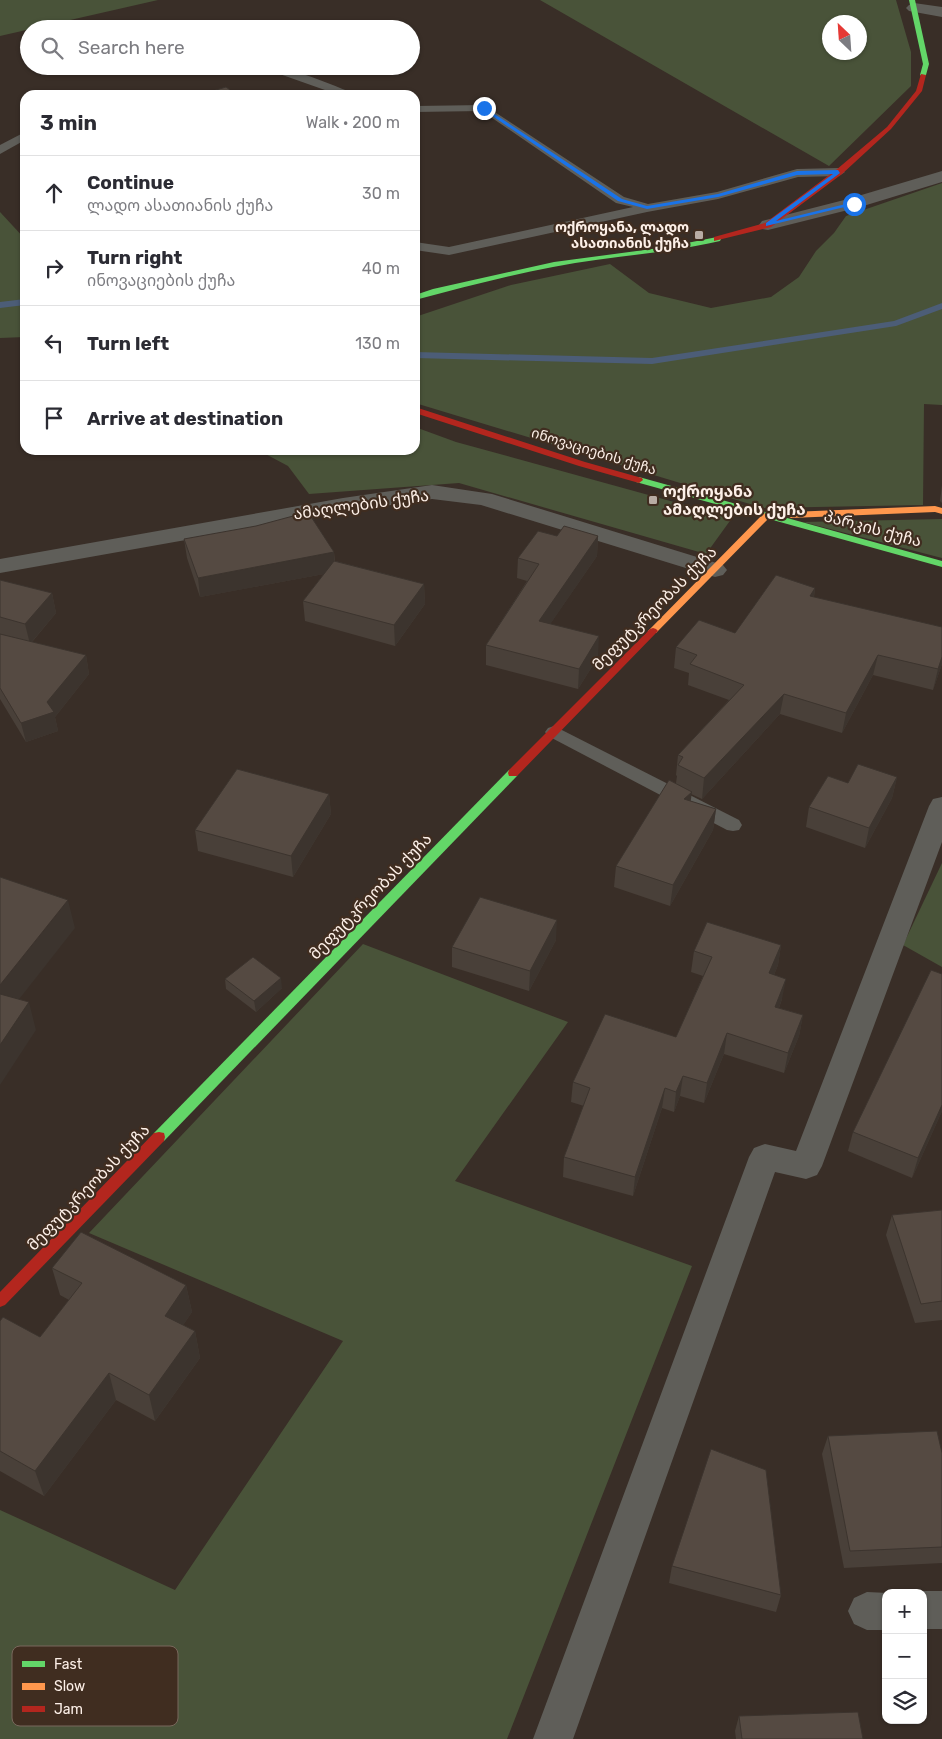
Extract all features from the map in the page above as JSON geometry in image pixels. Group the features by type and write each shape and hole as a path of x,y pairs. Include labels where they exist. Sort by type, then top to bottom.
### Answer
{"street":[{"path":"768,225 838,172 889,128 919,91 926,64 913,4 942,12"},
{"path":"420,296 436,290 554,264 667,249 730,236 854,204 942,176"},
{"name":"ინოვაციების ქუჩა","path":"420,412 582,464 766,516"},
{"name":"ამაღლების ქუჩა","path":"0,566 343,504 432,492 484,499 715,570"},
{"path":"766,516 942,510"},
{"name":"პარკის ქუჩა","path":"766,516 942,564"},
{"name":"მეფუტკრეობას ქუჩა","path":"0,1301 400,888 715,570 766,516"},
{"path":"553,1739 765,1157 806,1166 942,806"},
{"path":"927,1610 942,1610"}],"lane":[{"path":"294,75 335,90"},
{"path":"420,109 484,108 620,200 647,208"},
{"path":"0,150 20,137"},
{"path":"420,247 449,250 718,195 797,173 838,172"},
{"path":"554,732 733,825"}],"green space":[{"path":"0,0 158,0 70,20 20,20 20,31 0,36"},
{"path":"540,0 896,0 911,52 911,86 829,166"},
{"path":"942,183 942,405 924,404 923,505 763,508 420,405 420,315 511,285 610,264 649,293 711,308 771,297 799,277 816,251 834,233 846,216"},
{"path":"0,212 20,234 20,337 0,338"},
{"path":"420,429 456,442 732,518 706,554 459,483 309,494 288,466 267,455 420,455"},
{"path":"942,519 942,558 803,522"},
{"path":"942,863 942,967 903,945"},
{"path":"363,944 568,1022 455,1181 692,1266 507,1739 0,1739 0,1510 175,1590 343,1341 89,1233"}],"building":[{"path":"226,87 230,90 216,90"},
{"path":"308,512 334,552 198,578 184,539 256,526"},
{"path":"564,526 598,536 539,621 599,636 579,669 486,645 539,564 518,558 538,531 557,536"},
{"path":"334,561 424,584 394,625 303,601"},
{"path":"776,575 815,588 810,596 942,627 942,657 938,669 878,655 846,713 784,694 704,778 678,765 683,757 678,755 744,685 690,664 697,655 676,647 699,620 735,633"},
{"path":"0,580 52,593 25,624 0,617"},
{"path":"0,634 86,655 47,702 54,712 21,723 0,688"},
{"path":"858,764 897,777 869,828 809,807 828,776 848,783"},
{"path":"237,769 329,794 291,856 195,830"},
{"path":"669,780 692,792 684,799 716,809 673,885 616,866"},
{"path":"0,877 68,900 0,985"},
{"path":"480,897 557,920 530,971 452,947"},
{"path":"707,922 781,945 769,973 786,979 775,1007 803,1015 788,1053 727,1033 707,1083 683,1076 676,1092 665,1088 635,1177 564,1157 590,1088 573,1082 605,1014 676,1037 712,957 694,951"},
{"path":"253,957 281,978 254,1001 225,979"},
{"path":"931,970 942,974 942,1105 918,1158 853,1132"},
{"path":"0,994 29,1002 0,1045"},
{"path":"942,1210 942,1301 921,1304 892,1215"},
{"path":"81,1232 186,1285 165,1316 195,1331 149,1395 109,1373 35,1471 0,1451 0,1321 3,1317 40,1337 82,1283 52,1268"},
{"path":"937,1431 942,1453 942,1547 850,1551 828,1436"},
{"path":"711,1449 766,1470 781,1595 672,1566"},
{"path":"858,1712 863,1739 742,1739 739,1716"}],"waterway":[{"path":"0,305 20,303"},
{"path":"420,355 652,361 896,323 942,306"}],"traffic: fast":[{"path":"912,0 926,64 923,75"},
{"path":"420,296 554,264 667,249 717,239"},
{"path":"639,480 942,564"},
{"path":"159,1137 513,773"}],"traffic: slow":[{"path":"791,515 935,509 942,511"},
{"path":"653,631 766,516"}],"traffic: jam":[{"path":"717,239 768,225 839,172 889,128 919,91 923,75"},
{"path":"420,412 582,464 639,480"},
{"path":"513,773 653,631"},
{"path":"0,1301 159,1137"}],"place":[{"name":"ოქროყანა, ლადო ასათიანის ქუჩა","path":"699,235"},
{"name":"ოქროყანა ამაღლების ქუჩა","path":"653,500"}],"route":[{"path":"484,108 620,200 647,208 718,195 797,173 838,172 768,225 854,204"}]}
